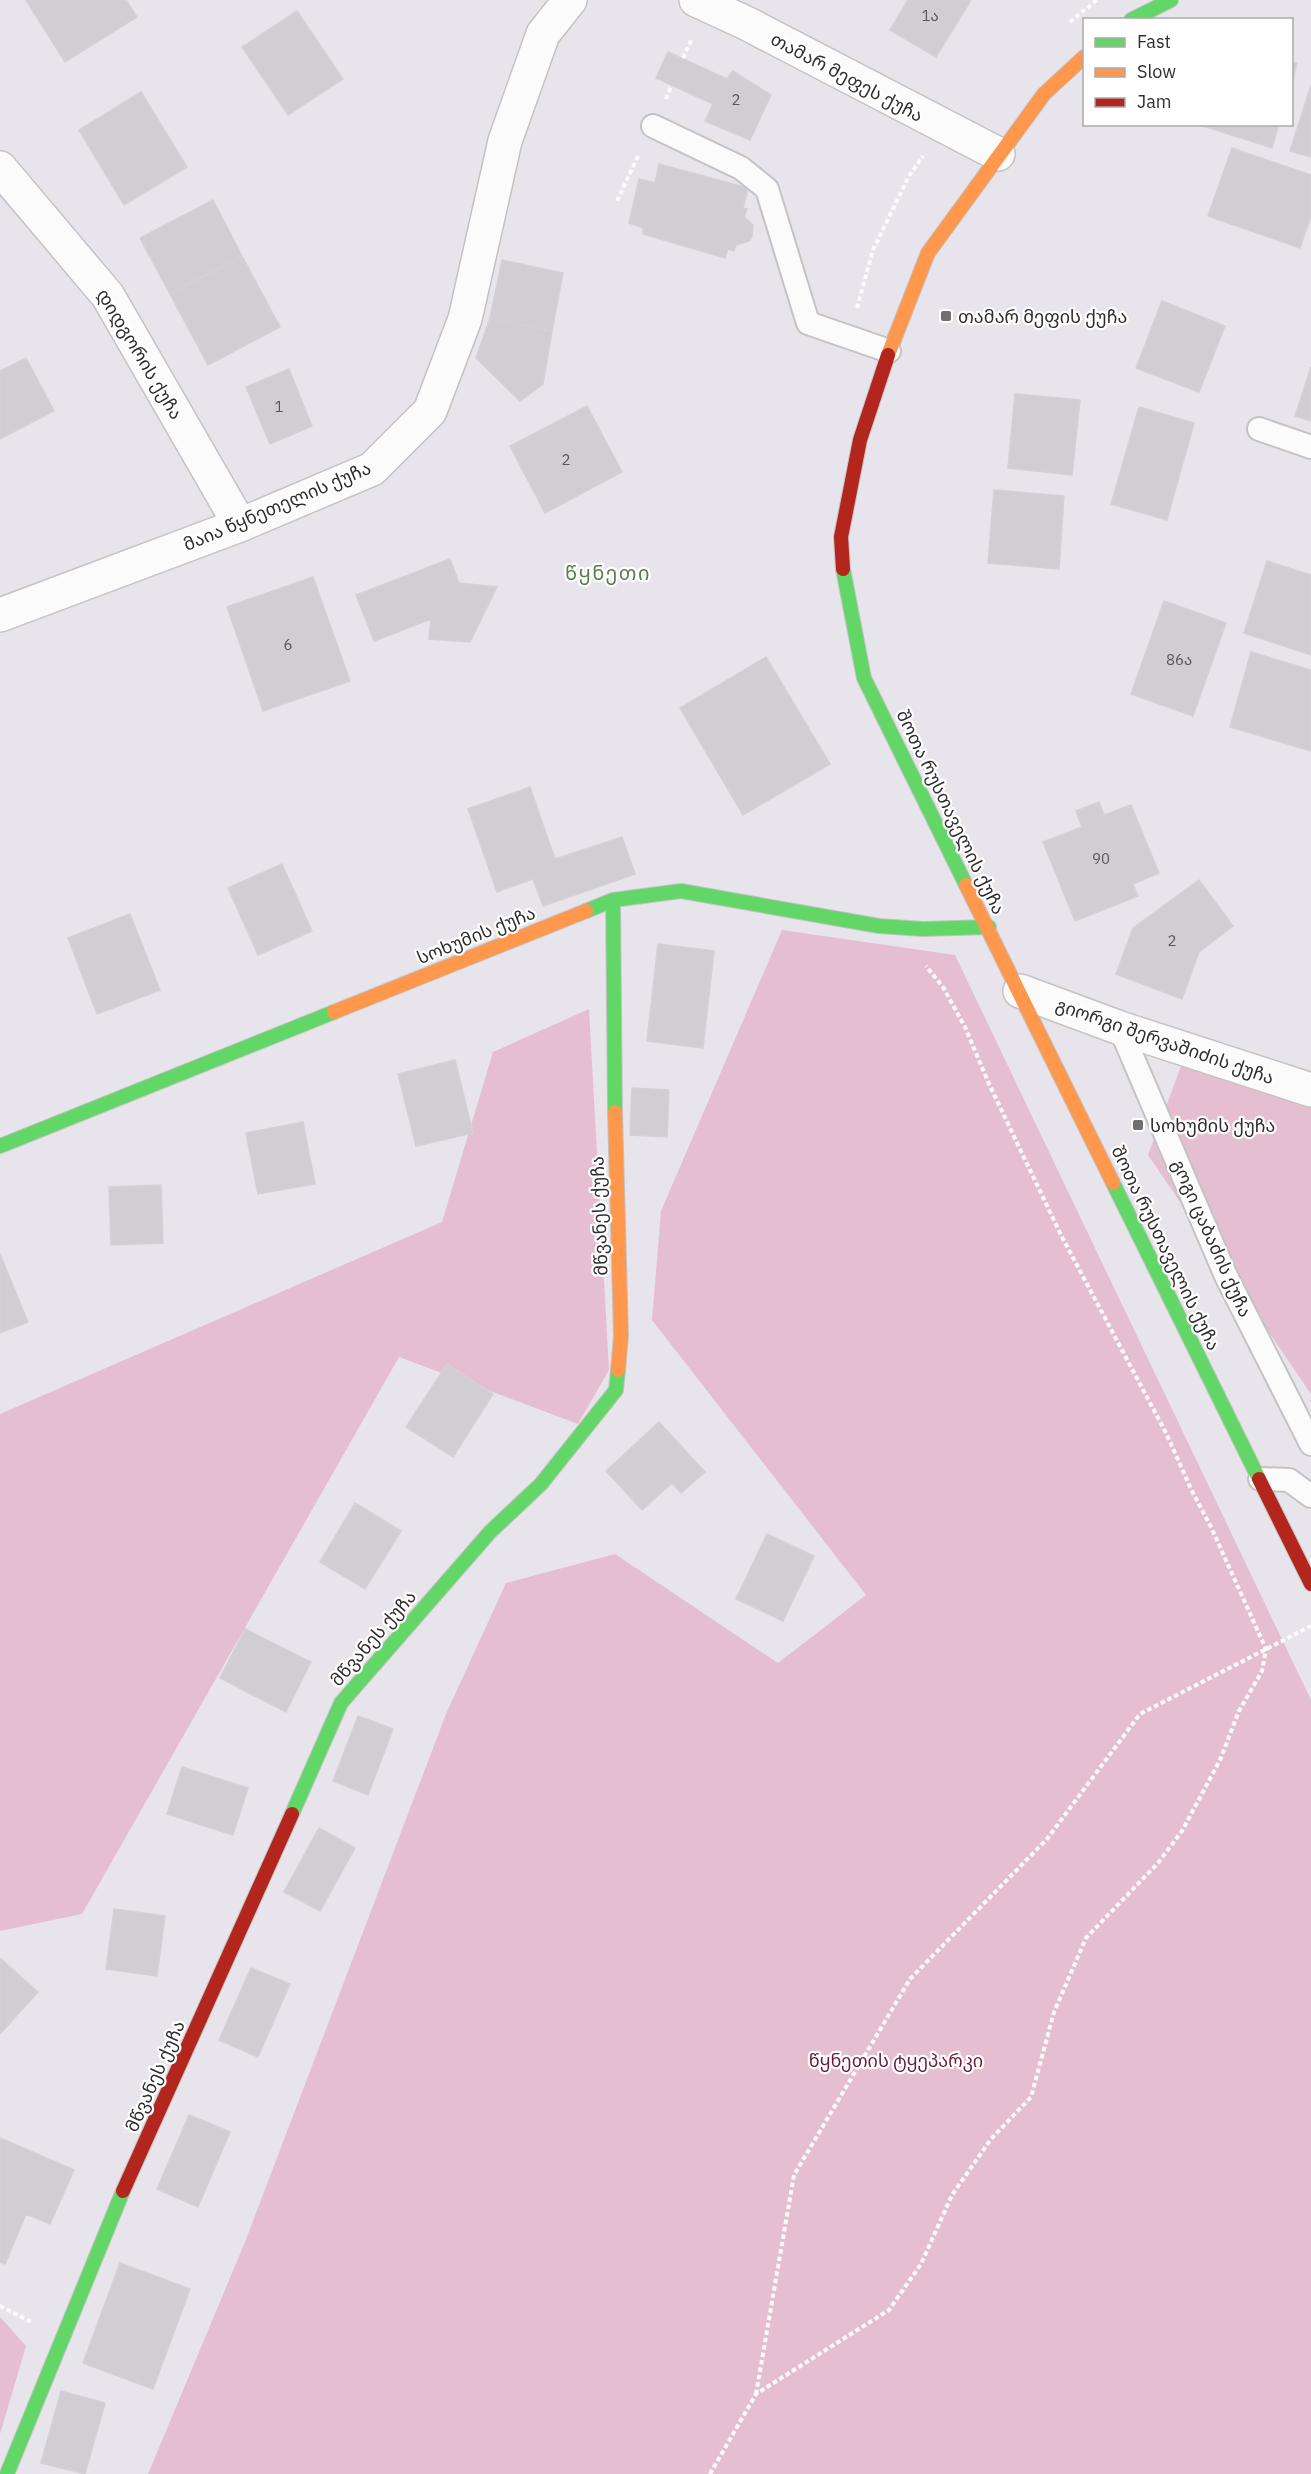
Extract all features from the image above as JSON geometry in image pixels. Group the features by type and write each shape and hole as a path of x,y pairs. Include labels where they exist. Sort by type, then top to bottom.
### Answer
{"street":[{"name":"მაია წყნეთელის ქუჩა","path":"0,615 240,525 372,469 430,411 465,319 505,141 543,34 570,0"},
{"name":"თამარ მეფეს ქუჩა","path":"696,0 746,23 998,154"},
{"path":"1135,18 1171,0"},
{"name":"შოთა რუსთაველის ქუჩა","path":"1083,58 1044,94 928,253 889,351 858,450 841,537 844,582 864,678 1311,1584"},
{"name":"დიდგორის ქუჩა","path":"0,168 108,296 240,525"},
{"name":"სოხუმის ქუჩა","path":"0,1146 613,900 681,891 879,926 923,929 988,927"},
{"name":"მწვანეს ქუჩა","path":"7,2474 122,2194 341,1702 490,1532 542,1484 616,1390 621,1336 615,1145 613,900"},
{"name":"გიორგი შერვაშიძის ქუჩა","path":"1020,991 1120,1028 1311,1090"}],"lane":[{"path":"653,126 741,168 766,189 808,323 889,351"},
{"path":"1259,429 1311,447"},
{"name":"გოგი ცაბაძის ქუჩა","path":"1120,1028 1226,1276 1311,1444"},
{"path":"1260,1479 1289,1480 1311,1496"}],"path":[{"path":"665,100 671,86"},
{"path":"617,201 638,158"},
{"path":"756,2394 889,2310 921,2264 952,2195 991,2139 1031,2097 1054,2012 1086,1938 1158,1863 1182,1831 1220,1760 1239,1711 1262,1671 1266,1649 1166,1433 1062,1235 989,1084 965,1027 943,987 922,961"},
{"path":"710,2474 756,2394 794,2175 910,1979 1047,1839 1140,1714 1311,1626"}],"green space":[{"name":"წყნეთის ტყეპარკი","path":"782,930 955,955 1311,1700 1311,2474 148,2474 245,2242 446,1714 506,1583 615,1554 778,1663 866,1595 652,1320 661,1211"},
{"path":"589,1009 609,1370 578,1424 399,1357 82,1914 0,1931 0,1414 442,1222 493,1052"},
{"path":"1187,1050 1311,1104 1311,1394 1148,1155"},
{"path":"0,2317 26,2346 0,2434"}],"building":[{"path":"26,0 126,0 137,17 65,62"},
{"path":"908,0 971,0 936,57 890,30"},
{"path":"297,11 343,79 288,115 242,47"},
{"path":"668,52 727,79 733,71 771,95 750,140 705,121 713,104 656,78"},
{"path":"1293,62 1297,63 1293,79"},
{"path":"1311,85 1311,157 1290,151"},
{"path":"141,92 187,167 124,205 79,130"},
{"path":"1203,126 1278,126 1272,148"},
{"path":"1232,148 1311,175 1311,216 1300,248 1208,216"},
{"path":"659,164 748,188 743,208 747,209 744,217 753,225 752,237 749,241 736,245 734,251 728,249 725,258 643,234 643,228 629,223 639,179 655,183"},
{"path":"213,200 242,256 170,294 140,238"},
{"path":"242,256 280,327 208,365 170,294"},
{"path":"502,260 563,273 552,331 490,318"},
{"path":"1162,301 1225,326 1199,392 1136,368"},
{"path":"490,318 552,331 543,384 520,401 476,358"},
{"path":"26,358 54,411 0,439 0,371"},
{"path":"1311,367 1311,421 1295,416"},
{"path":"289,369 312,426 270,444 246,387"},
{"path":"1015,394 1080,400 1072,475 1008,468"},
{"path":"587,406 622,472 545,513 510,446"},
{"path":"1139,407 1194,423 1167,520 1111,504"},
{"path":"994,490 1064,496 1059,569 988,563"},
{"path":"450,559 459,583 497,587 470,642 429,639 431,619 374,641 356,595"},
{"path":"1267,561 1311,575 1311,655 1244,633"},
{"path":"313,577 350,681 263,711 227,607"},
{"path":"1164,601 1226,623 1193,716 1131,694"},
{"path":"1251,652 1311,670 1311,751 1230,727"},
{"path":"766,657 830,764 743,815 680,708"},
{"path":"530,787 555,859 622,837 635,874 543,906 533,879 497,892 468,809"},
{"path":"1099,802 1104,815 1131,805 1159,873 1133,884 1138,896 1075,921 1043,842 1082,827 1076,811"},
{"path":"282,864 312,931 258,955 228,888"},
{"path":"1199,880 1233,926 1199,952 1182,999 1116,974 1133,928"},
{"path":"130,914 160,990 97,1014 68,938"},
{"path":"658,944 714,951 703,1048 647,1041"},
{"path":"455,1060 473,1133 416,1146 398,1074"},
{"path":"632,1088 669,1090 667,1137 630,1135"},
{"path":"303,1122 315,1184 258,1194 246,1133"},
{"path":"161,1185 163,1243 111,1245 109,1187"},
{"path":"0,1254 28,1322 0,1333"},
{"path":"447,1364 493,1394 453,1457 406,1427"},
{"path":"659,1422 705,1472 681,1493 672,1483 642,1510 606,1471"},
{"path":"355,1503 401,1531 365,1589 320,1562"},
{"path":"767,1534 814,1556 783,1621 736,1599"},
{"path":"245,1629 311,1662 286,1712 220,1678"},
{"path":"358,1716 393,1729 368,1795 333,1781"},
{"path":"182,1767 248,1788 233,1835 167,1814"},
{"path":"319,1828 355,1848 320,1911 284,1892"},
{"path":"114,1909 165,1916 157,1976 106,1969"},
{"path":"0,1958 38,1992 0,2034"},
{"path":"251,1968 290,1984 258,2057 219,2040"},
{"path":"189,2115 230,2132 198,2207 157,2189"},
{"path":"0,2138 74,2170 50,2224 26,2214 5,2264 0,2262"},
{"path":"120,2263 190,2289 153,2389 83,2363"},
{"path":"61,2391 105,2403 85,2474 41,2463"}],"traffic: fast":[{"path":"1135,18 1171,0"},
{"path":"843,569 864,678 966,885"},
{"path":"586,911 613,900 681,891 879,926 923,929 989,927"},
{"path":"613,900 615,1112"},
{"path":"0,1146 334,1012"},
{"path":"1113,1183 1259,1479"},
{"path":"292,1814 341,1703 490,1532 541,1484 616,1390 618,1370"},
{"path":"7,2474 123,2191"}],"traffic: slow":[{"path":"888,355 928,253 1044,94 1083,58"},
{"path":"966,885 1113,1183"},
{"path":"334,1012 586,911"},
{"path":"615,1112 621,1336 618,1370"}],"traffic: jam":[{"path":"843,569 841,537 860,440 888,355"},
{"path":"1259,1479 1311,1584"},
{"path":"123,2191 292,1814"}],"place":[{"name":"თამარ მეფის ქუჩა","path":"946,316"},
{"name":"სოხუმის ქუჩა","path":"1138,1125"}],"district":[{"name":"წყნეთი","path":"608,572"}]}
